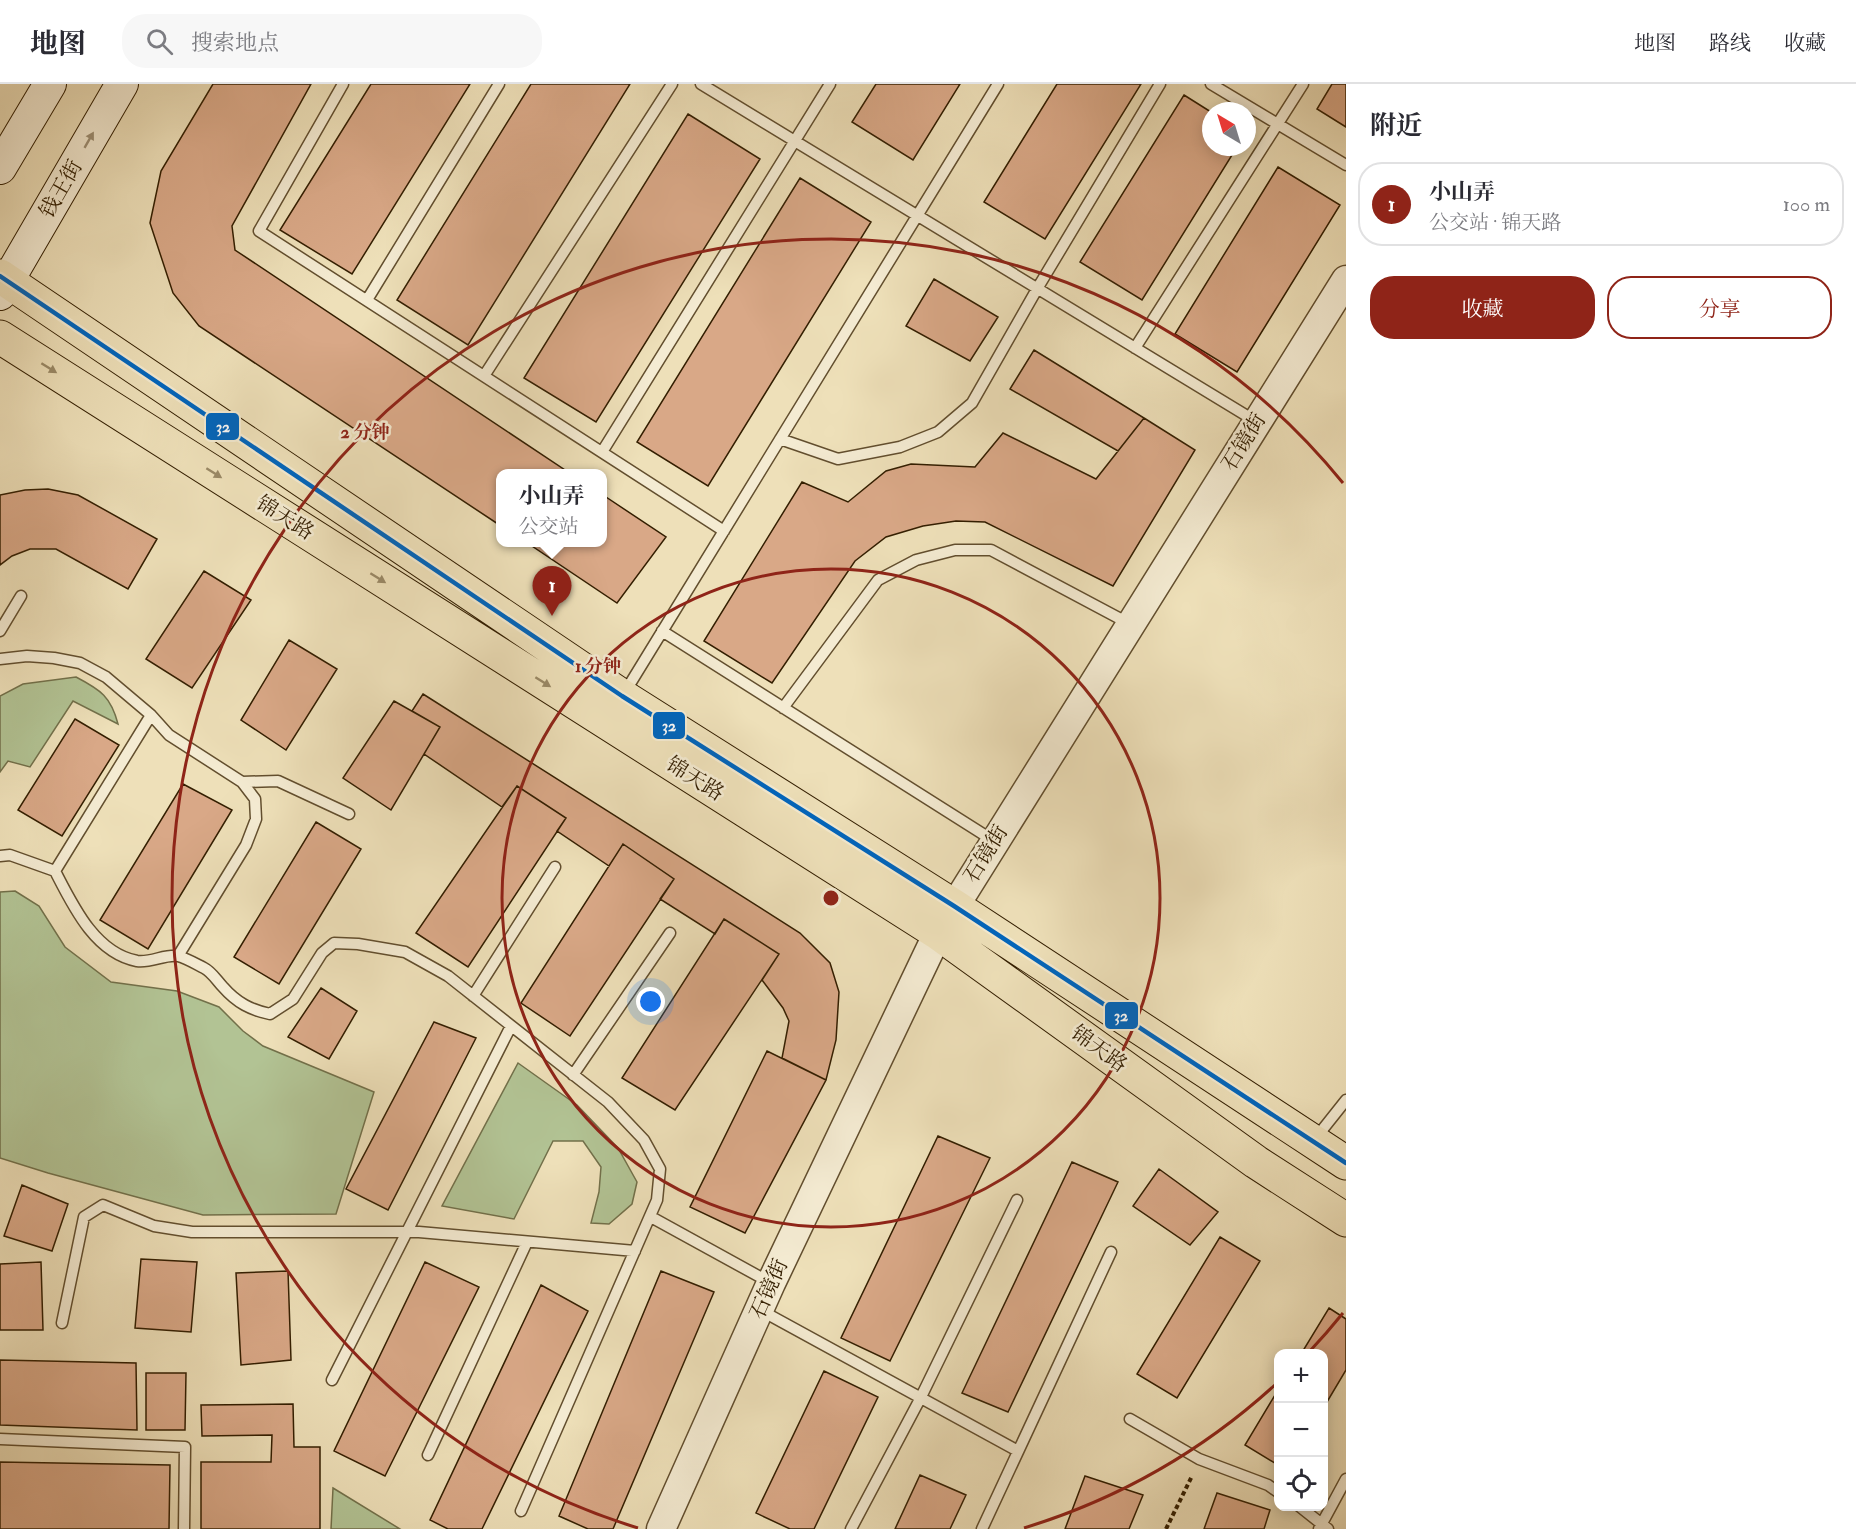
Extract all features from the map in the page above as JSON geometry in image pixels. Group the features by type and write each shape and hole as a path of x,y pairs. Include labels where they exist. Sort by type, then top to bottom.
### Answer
{"main road":[{"path":"0,168 50,84"},
{"name":"钱王街","path":"2,284 122,84"},
{"name":"锦天路","path":"2,284 622,696 946,920 1256,1162 1346,1220"},
{"name":"锦天路","path":"0,337 946,920 1346,1163"}],"street":[{"name":"石镜街","path":"661,1529 771,1283 946,920 1346,280"}],"lane":[{"path":"343,84 259,231 724,531"},
{"path":"367,300 499,84"},
{"path":"484,376 672,84"},
{"path":"701,84 1257,422"},
{"path":"602,452 830,84"},
{"path":"622,696 998,84"},
{"path":"780,439 838,459 900,447 938,432 972,403 1037,289 1160,84"},
{"path":"1211,84 1346,165"},
{"path":"1135,348 1303,84"},
{"path":"783,708 878,580 916,560 955,550 991,550 1130,624"},
{"path":"0,631 21,596"},
{"path":"662,631 994,842"},
{"path":"0,659 27,656 80,663 106,677 151,715 169,735 242,782 255,799 256,819 246,845 178,956"},
{"path":"55,872 151,715"},
{"path":"242,782 278,781 349,814"},
{"path":"0,856 10,855 55,872 72,904 92,932 111,950 136,961 152,961 178,956 207,969 229,993 250,1009 270,1014 293,999 322,953 334,944 358,944 405,952 448,976 608,1102 644,1140 660,1169 657,1200 521,1511"},
{"path":"473,996 555,867"},
{"path":"573,1075 670,933"},
{"path":"332,1380 511,1026"},
{"path":"1313,1142 1346,1100"},
{"path":"851,1529 920,1399 1017,1200"},
{"path":"62,1323 84,1217 103,1205 154,1226 192,1232 405,1232 635,1251"},
{"path":"651,1217 771,1283"},
{"path":"428,1455 527,1242"},
{"path":"982,1529 1111,1252"},
{"path":"759,1310 1018,1451"},
{"path":"1130,1419 1199,1459 1274,1489"},
{"path":"0,1439 185,1447 184,1529"},
{"path":"1304,1511 1322,1528 1346,1479"}],"path":[{"path":"1166,1529 1199,1459"}],"green space":[{"path":"76,677 104,695 112,707 118,724 73,701 30,767 8,761 0,772 0,696 23,684"},
{"path":"15,891 39,906 65,947 111,982 177,991 219,1007 243,1031 263,1046 374,1092 336,1214 203,1215 0,1158 0,892"},
{"path":"518,1063 577,1105 618,1148 637,1182 632,1204 609,1224 591,1223 599,1192 601,1167 583,1141 553,1141 514,1219 442,1206"},
{"path":"333,1488 400,1529 331,1529"}],"building":[{"path":"213,84 311,84 232,226 235,250 564,469 496,469 496,523 199,326 173,293 150,223 161,171"},
{"path":"371,84 470,84 352,274 280,230"},
{"path":"531,84 630,84 468,345 397,300"},
{"path":"876,84 960,84 913,160 852,122"},
{"path":"1057,84 1141,84 1045,239 984,202"},
{"path":"1332,84 1346,84 1346,127 1317,109"},
{"path":"1184,95 1202,106 1202,156 1231,156 1142,300 1080,262"},
{"path":"688,114 760,159 596,422 524,378"},
{"path":"1278,167 1340,205 1237,372 1175,334"},
{"path":"800,178 871,222 708,486 637,442"},
{"path":"934,279 998,317 970,361 906,326"},
{"path":"1034,350 1144,418 1118,451 1010,389"},
{"path":"1144,418 1195,450 1113,586 985,522 956,521 923,526 886,537 855,561 772,683 704,641 802,482 848,502 886,471 911,464 975,467 1003,433 1096,479"},
{"path":"48,489 78,495 157,539 128,589 56,549 30,549 12,556 0,565 0,495 25,490"},
{"path":"607,498 666,537 617,603 533,547 607,547"},
{"path":"204,571 251,600 192,688 146,659"},
{"path":"289,640 337,669 286,750 241,720"},
{"path":"423,694 800,933 830,963 839,992 836,1040 826,1080 782,1058 789,1021 783,1008 762,980 779,954 724,919 715,934 660,899 674,879 623,844 609,866 557,831 566,818 517,786 502,807 424,754 440,727 412,711"},
{"path":"394,701 440,727 391,810 343,778"},
{"path":"75,719 119,745 62,836 18,810"},
{"path":"183,784 232,810 148,949 100,920"},
{"path":"517,786 566,818 468,967 416,933"},
{"path":"316,822 361,849 279,984 234,957"},
{"path":"623,844 674,879 570,1036 521,1003"},
{"path":"724,919 779,954 675,1110 622,1078"},
{"path":"321,988 357,1011 329,1059 288,1037"},
{"path":"434,1022 476,1038 388,1210 346,1189"},
{"path":"767,1051 826,1080 745,1233 690,1207"},
{"path":"938,1136 990,1158 890,1361 841,1338"},
{"path":"1072,1162 1118,1182 1008,1412 962,1393"},
{"path":"1159,1169 1218,1212 1190,1245 1133,1206"},
{"path":"22,1185 68,1204 52,1251 4,1236"},
{"path":"1220,1237 1260,1261 1177,1398 1137,1374"},
{"path":"141,1259 197,1262 191,1332 135,1328"},
{"path":"41,1262 43,1330 0,1330 0,1264"},
{"path":"425,1262 479,1287 385,1476 334,1451"},
{"path":"288,1271 291,1360 241,1365 236,1273"},
{"path":"661,1271 714,1292 613,1529 588,1529 559,1516"},
{"path":"541,1285 588,1311 482,1529 448,1529 430,1520"},
{"path":"1329,1308 1346,1319 1346,1370 1328,1400 1328,1349 1304,1349"},
{"path":"0,1360 136,1363 137,1430 0,1425"},
{"path":"824,1371 878,1397 814,1529 790,1529 756,1513"},
{"path":"146,1373 186,1373 185,1430 146,1430"},
{"path":"1274,1397 1274,1463 1245,1445"},
{"path":"293,1404 294,1447 320,1447 320,1529 201,1529 201,1462 271,1462 272,1435 202,1436 201,1405"},
{"path":"0,1462 170,1465 169,1529 0,1529"},
{"path":"920,1475 966,1495 950,1529 895,1529"},
{"path":"1085,1476 1143,1495 1129,1529 1065,1529"},
{"path":"1217,1493 1270,1510 1264,1529 1204,1529"}],"transit line":[{"name":"32","path":"0,276 622,696 954,906 1346,1163"}],"place":[{"name":"小山弄","path":"552,616"}]}
